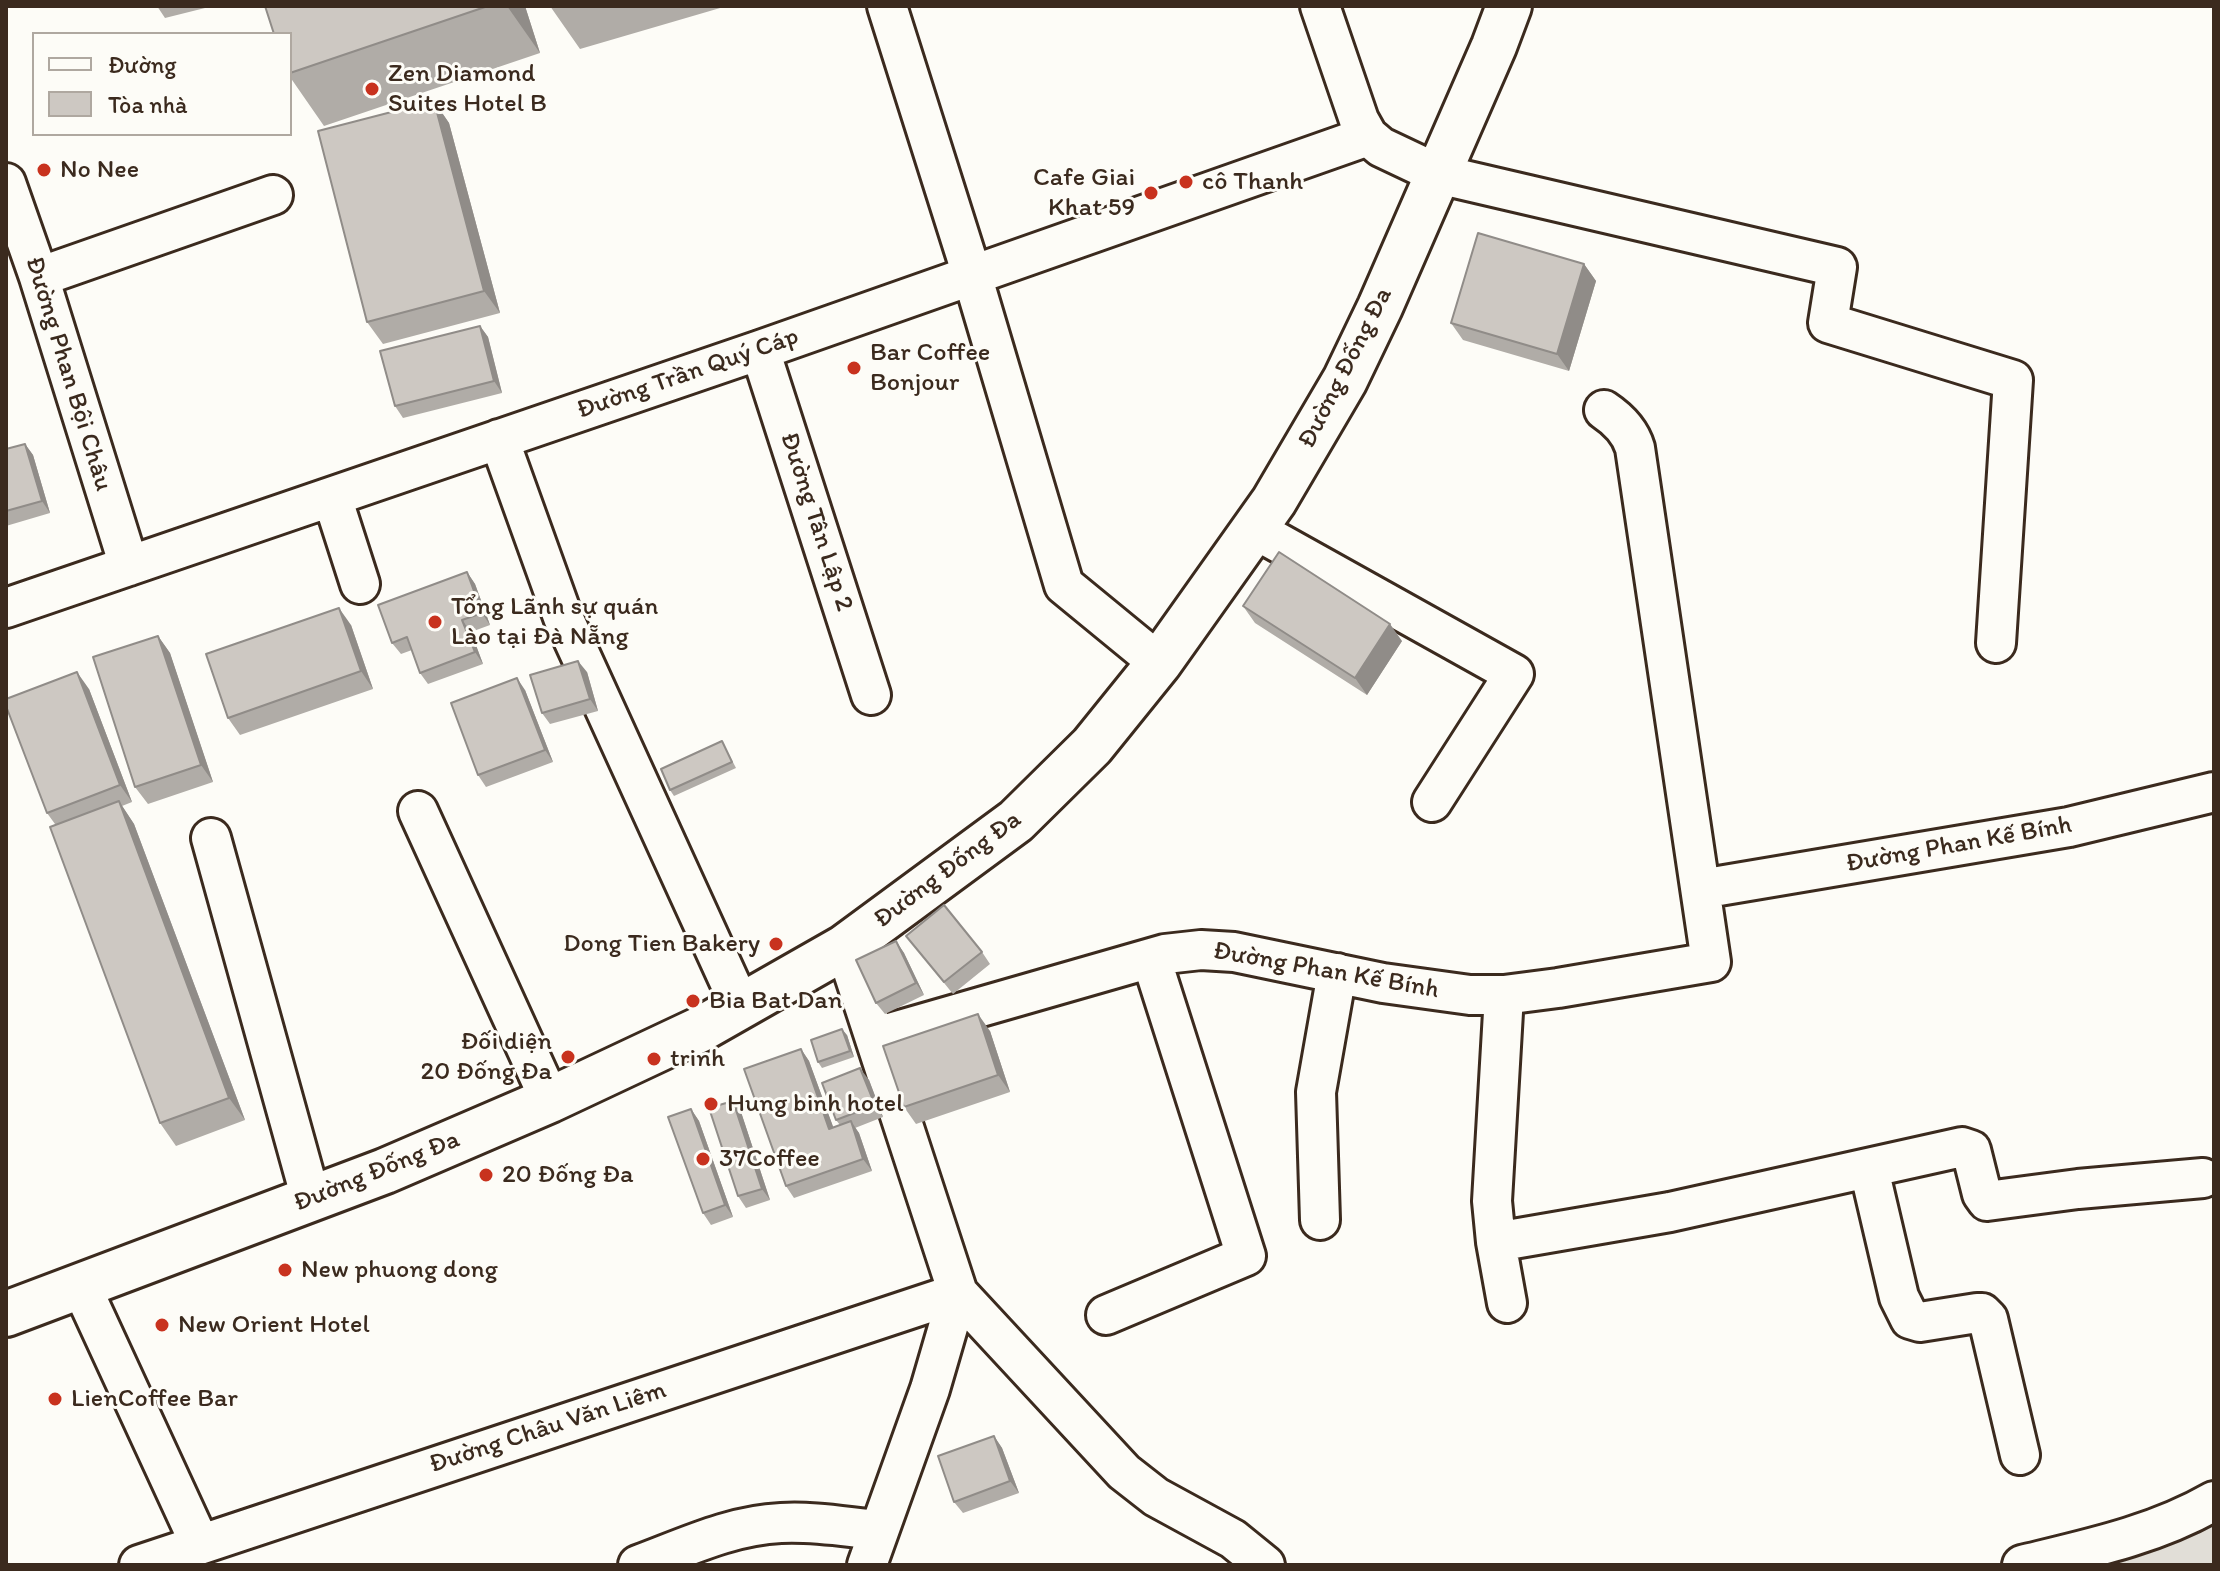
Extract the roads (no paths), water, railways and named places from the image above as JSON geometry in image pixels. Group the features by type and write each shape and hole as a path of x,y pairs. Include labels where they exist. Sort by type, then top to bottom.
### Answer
{"main road":[{"name":"Đường Đống Đa","path":"6,1314 385,1171 550,1100 701,1029 845,947 1016,821 1092,746 1159,663 1288,477 1345,380 1380,307 1509,6"}],"street":[{"path":"887,6 972,275 1064,585 1159,663"},
{"path":"1320,6 1359,120 1368,136 1381,147 1438,174 1837,267 1828,323 2013,380 1996,643"},
{"name":"Đường Trần Quý Cáp","path":"6,608 760,350 1368,136"},
{"name":"Đường Phan Bội Châu","path":"6,183 39,277 129,566"},
{"path":"39,277 273,195"},
{"name":"Đường Tân Lập 2","path":"760,350 871,695"},
{"name":"Đường Phan Kế Bính","path":"876,1037 1165,954 1201,950 1234,952 1432,991 1504,995 1711,962 1635,448 1626,428 1604,410"},
{"path":"499,439 563,617 741,1007"},
{"path":"332,497 360,584"},
{"path":"1254,529 1514,674 1432,802"},
{"name":"Đường Phan Kế Bính","path":"1701,889 2069,827 2214,792"},
{"path":"418,811 550,1100"},
{"path":"211,838 311,1199"},
{"path":"845,947 958,1293 1124,1472 1156,1497 1233,1539 1265,1565"},
{"path":"1106,1315 1246,1256 1151,958"},
{"path":"1320,1220 1316,1092 1337,973"},
{"path":"1504,995 1492,1201 1507,1303"},
{"path":"1496,1242 1670,1212 1966,1147 1972,1152 1983,1197 1992,1201 2078,1189 2203,1178"},
{"path":"1869,1169 1899,1297 1910,1319 1920,1322 1977,1313 1988,1319 2020,1455"},
{"path":"81,1286 200,1544"},
{"path":"638,1565 724,1533 778,1523 809,1522 873,1548 930,1389 958,1293"},
{"name":"Đường Châu Văn Liêm","path":"139,1565 958,1293"},
{"path":"2022,1565 2134,1537 2188,1516 2214,1501"}],"place":[{"name":"Zen Diamond Suites Hotel B","path":"372,89"},
{"name":"No Nee","path":"44,170"},
{"name":"cô Thanh","path":"1186,182"},
{"name":"Cafe Giai Khat 59","path":"1151,193"},
{"name":"Bar Coffee Bonjour","path":"854,368"},
{"name":"Tổng Lãnh sự quán Lào tại Đà Nẵng","path":"435,622"},
{"name":"Dong Tien Bakery","path":"776,944"},
{"name":"Bia Bat Dan","path":"693,1001"},
{"name":"Đối diện 20 Đống Đa","path":"568,1057"},
{"name":"trinh","path":"654,1059"},
{"name":"Hung binh hotel","path":"711,1104"},
{"name":"37Coffee","path":"703,1159"},
{"name":"20 Đống Đa","path":"486,1175"},
{"name":"New phuong dong","path":"285,1270"},
{"name":"New Orient Hotel","path":"162,1325"},
{"name":"LienCoffee Bar","path":"55,1399"}]}
